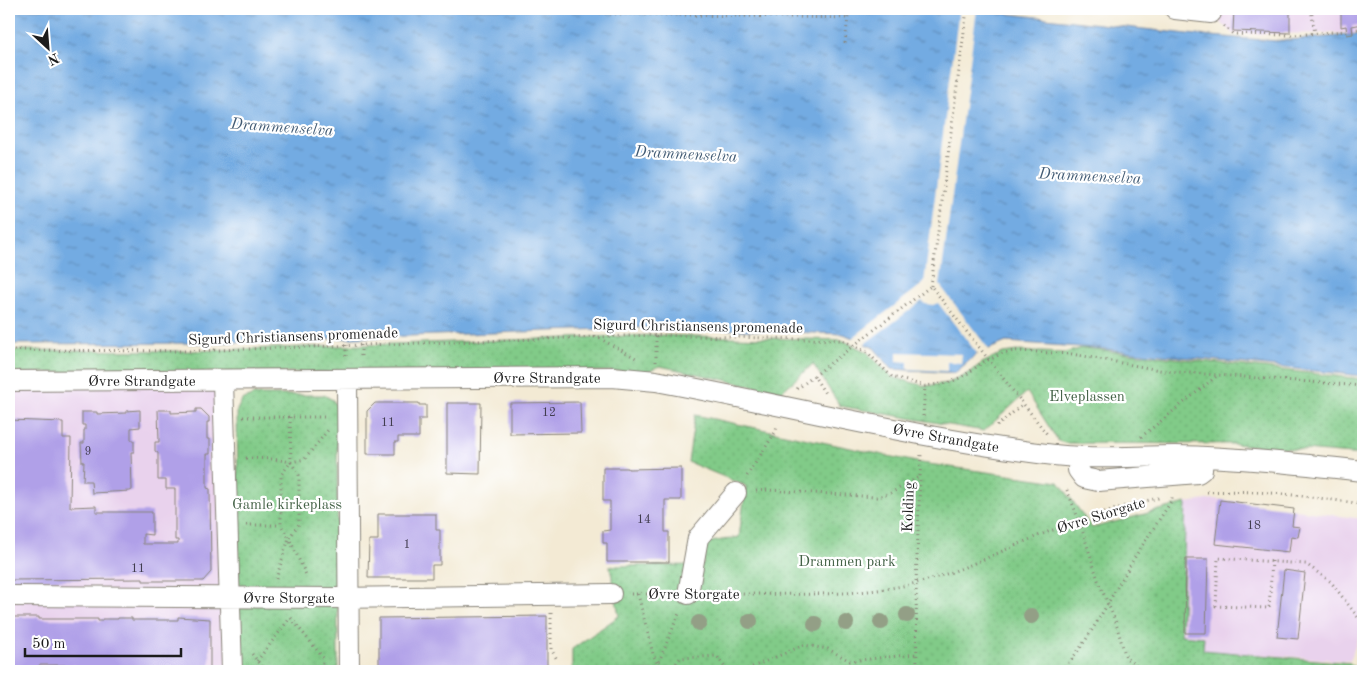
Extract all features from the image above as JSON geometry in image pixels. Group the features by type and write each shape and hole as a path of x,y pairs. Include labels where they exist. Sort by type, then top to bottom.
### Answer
{"street":[{"path":"1175,9 1212,11"},
{"name":"Øvre Strandgate","path":"9,381 612,378 656,381 922,434 1070,456"},
{"path":"347,379 343,417 349,598 349,671"},
{"path":"223,381 232,671"},
{"path":"1070,456 1248,459 1363,471"},
{"path":"688,594 698,538 736,493"},
{"name":"Øvre Storgate","path":"9,596 269,598 291,608 317,598 611,594"}],"path":[{"path":"845,44 849,9"},
{"path":"814,376 931,286 967,9"},
{"path":"1311,9 1315,34"},
{"path":"1212,11 1233,34 1293,35 1346,31"},
{"path":"575,13 848,18"},
{"path":"1352,30 1363,28"},
{"path":"931,286 1050,438 1062,444 1070,456"},
{"path":"656,335 656,367"},
{"name":"Sigurd Christiansens promenade","path":"9,350 188,351 656,335 842,340 867,352 892,377 925,386 948,383 964,376 982,363 1003,353 1017,351 1072,354 1166,370 1363,386"},
{"path":"594,336 615,348"},
{"path":"1140,438 1219,374"},
{"path":"924,410 925,386"},
{"path":"977,443 1022,402"},
{"path":"736,493 776,431 782,406"},
{"path":"224,417 343,417"},
{"path":"290,417 290,462 281,476 281,525 317,598"},
{"path":"225,458 274,458 290,462 305,459 343,417"},
{"name":"Kolding","path":"917,671 916,583 922,434"},
{"path":"269,598 289,538 299,524 299,475 290,462"},
{"path":"736,493 768,490 876,497 889,494 920,477"},
{"path":"1198,493 1235,490 1279,493 1363,504"},
{"name":"Øvre Storgate","path":"611,594 843,593 876,590 916,583 968,566 1079,520 1138,503 1181,495"},
{"path":"1062,671 1080,651 1109,604 1124,574 1172,500 1172,496"},
{"path":"1079,520 1099,582 1115,620 1126,658 1144,671"},
{"path":"227,526 281,525"},
{"path":"1272,561 1269,608 1216,606 1218,558 1272,561 1306,564 1331,582 1363,624"},
{"path":"638,594 654,654 661,671"},
{"path":"656,671 688,594"},
{"path":"551,595 551,649 558,662"},
{"path":"257,661 291,608 325,660"},
{"path":"743,671 804,645 828,649 850,661 917,654"},
{"path":"248,650 265,671"},
{"path":"658,664 675,670 680,658 717,656 727,671"}],"shaded area":[{"path":"1211,9 1363,9 1363,33 1233,34 1211,13"},
{"path":"223,381 231,671 9,671 9,382"},
{"path":"1214,499 1363,519 1363,623 1350,661 1203,650 1181,635 1186,503"}],"green space":[{"name":"Elveplassen","path":"656,335 842,340 867,352 892,377 925,386 948,383 964,376 982,363 1003,353 1017,351 1064,353 1083,348 1363,379 1363,455 1234,444 1065,443 1058,441 1027,392 984,431 840,406 813,364 781,392 660,366 648,371 9,373 9,350 188,351"},
{"name":"Gamle kirkeplass","path":"254,395 324,395 333,400 337,408 338,671 240,671 237,410 242,400"},
{"name":"Drammen park","path":"695,415 921,463 1059,482 1092,528 1186,503 1181,635 1204,637 1203,650 1350,663 1358,671 572,671 572,649 619,616 610,566 703,565 705,543 739,537 746,486 688,462"}],"water":[{"name":"Drammenselva","path":"9,9 966,9 1197,35 1277,41 1363,34 1363,376 1095,348 1006,342 977,354 955,373 892,369 874,348 844,334 660,327 213,343 9,344"}],"pier":[{"path":"959,9 977,9 940,285 990,351 979,356 938,303 933,305 925,304 922,301 863,345 851,339 924,283"},
{"path":"897,352 962,354 961,363 947,362 947,371 908,369 908,362 897,361"}],"building":[{"path":"1234,9 1290,9 1290,33 1233,31"},
{"path":"1341,9 1363,9 1363,24 1352,26 1353,34 1347,35 1346,26 1341,27"},
{"path":"580,402 581,433 510,434 510,403"},
{"path":"375,403 419,403 419,405 426,405 426,419 419,419 419,437 398,437 398,442 395,442 395,454 367,454 367,411"},
{"path":"447,403 481,403 480,474 447,473"},
{"path":"196,409 201,409 209,417 209,422 207,422 207,439 210,439 210,454 207,454 207,488 210,489 211,572 203,581 143,581 143,579 9,580 9,420 63,422 63,438 71,438 70,507 96,506 96,512 152,512 152,535 143,534 143,544 178,544 178,540 175,540 175,489 166,489 166,480 158,480 158,453 155,451 155,442 159,442 158,410 171,410 171,413 196,412"},
{"path":"140,410 140,427 131,428 131,440 134,440 134,452 131,452 132,490 92,493 91,481 83,481 84,462 82,462 81,443 84,443 85,425 82,425 82,412 97,412 97,414 126,413 126,411"},
{"path":"603,468 681,468 681,500 665,500 665,532 669,532 669,562 607,562 607,543 603,543 603,531 610,530 610,501 603,501"},
{"path":"1220,500 1294,509 1292,526 1300,527 1298,537 1291,536 1289,552 1215,544"},
{"path":"378,514 436,514 436,530 440,530 440,565 432,565 432,578 368,578 369,540 378,540"},
{"path":"1186,559 1208,559 1206,633 1185,633"},
{"path":"1284,570 1305,573 1298,639 1277,637"},
{"path":"547,616 547,671 379,671 379,618"},
{"path":"9,617 98,619 98,621 118,618 132,618 132,620 178,620 178,617 210,619 210,671 75,671 75,665 39,665 39,670 9,670"}]}
